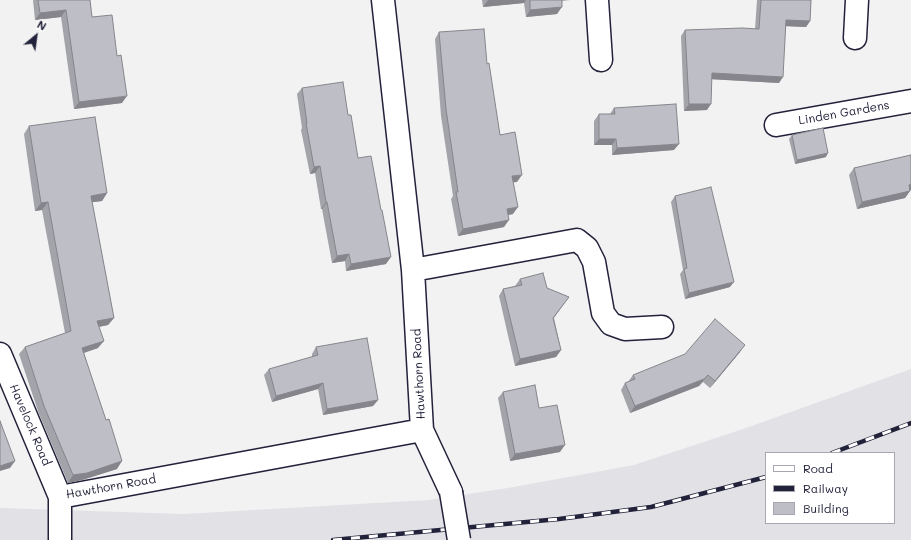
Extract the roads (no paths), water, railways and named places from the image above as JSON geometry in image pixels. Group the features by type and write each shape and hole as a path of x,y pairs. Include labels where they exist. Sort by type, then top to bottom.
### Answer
{"street":[{"name":"Hawthorn Road","path":"60,502 422,430 413,270 383,0"},
{"path":"597,0 601,60"},
{"path":"856,38 857,0"},
{"name":"Linden Gardens","path":"776,125 911,101"},
{"path":"413,270 577,240 588,248 594,262 603,314 611,324 626,329 662,327"},
{"name":"Havelock Road","path":"0,354 60,502"},
{"path":"422,430 451,492 459,540"},
{"path":"60,502 60,540"}],"railway":[{"path":"835,452 911,423"},
{"path":"333,540 559,519 651,507 765,477"}]}
